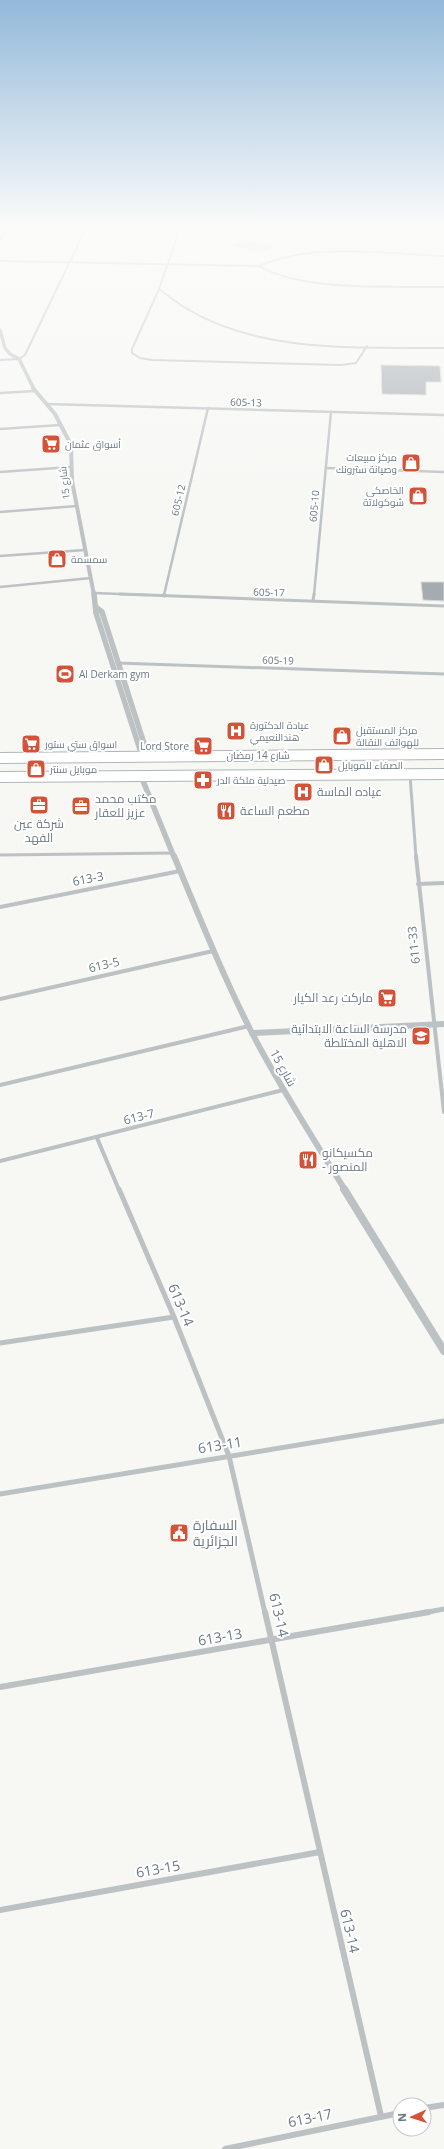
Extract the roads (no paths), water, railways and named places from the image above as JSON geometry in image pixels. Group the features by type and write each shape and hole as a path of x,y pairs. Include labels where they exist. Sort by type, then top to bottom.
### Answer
{"main road":[{"name":"شارع 14 رمضان","path":"0,758 444,754"},
{"name":"شارع 14 رمضان","path":"0,777 444,774"}],"street":[{"path":"0,360 19,359 24,355 38,326"},
{"path":"142,326 132,349 132,353 140,358 349,365 356,363 367,346"},
{"path":"223,326 230,329 295,341 367,346 444,348"},
{"name":"شارع 15","path":"0,330 6,350 10,355 19,359 34,391 47,404 71,445 71,467 85,550 97,608 96,612 112,663 145,756"},
{"path":"0,393 34,391"},
{"name":"605-13","path":"47,404 444,415"},
{"name":"605-12","path":"164,596 208,408"},
{"name":"605-10","path":"313,601 331,412"},
{"path":"0,429 60,425"},
{"path":"0,472 71,467"},
{"path":"326,468 444,472"},
{"path":"0,512 77,506"},
{"path":"0,556 85,550"},
{"path":"0,587 91,578"},
{"name":"605-17","path":"94,593 444,606"},
{"name":"شارع 15","path":"97,608 102,612 145,756"},
{"name":"605-19","path":"112,663 444,674"},
{"name":"611-33","path":"410,775 418,884 444,1112"},
{"name":"شارع 15","path":"141,776 213,952 250,1030 282,1090 444,1351"},
{"path":"0,855 172,853"},
{"name":"613-3","path":"0,907 180,871"},
{"path":"418,884 444,883"},
{"name":"613-5","path":"0,999 213,952"},
{"path":"0,1085 250,1030 444,1024"},
{"name":"613-7","path":"0,1161 97,1138 282,1090"},
{"name":"613-14","path":"97,1138 174,1317 229,1456 380,2116"},
{"path":"0,1343 174,1317"},
{"name":"613-11","path":"0,1494 444,1421"},
{"name":"613-13","path":"0,1687 444,1609"},
{"name":"613-15","path":"0,1910 320,1852"},
{"path":"432,2107 444,2105"},
{"name":"613-17","path":"225,2149 392,2114"}],"place":[{"name":"أسواق عثمان","path":"51,444"},
{"name":"مركز مبيعات وصيانة سترونك","path":"411,463"},
{"name":"الخاصكي شوكولاتة","path":"418,496"},
{"name":"سمسمة","path":"57,559"},
{"name":"Al Derkam gym","path":"65,674"},
{"name":"عيادة الدكتورة هندالنعيمي","path":"236,731"},
{"name":"مركز المستقبل للهواتف النقالة","path":"342,736"},
{"name":"اسواق ستي ستور","path":"31,744"},
{"name":"Lord Store","path":"203,746"},
{"name":"الصفاء للموبايل","path":"324,765"},
{"name":"موبايل سنتر","path":"36,769"},
{"name":"صيدلية ملكة الدر","path":"203,780"},
{"name":"عياده الماسة","path":"303,792"},
{"name":"شركة عين الفهد","path":"39,805"},
{"name":"مكتب محمد عزيز للعقار","path":"81,806"},
{"name":"مطعم الساعة","path":"226,811"},
{"name":"ماركت رعد الكيار","path":"387,998"},
{"name":"مدرسة الساعة الابتدائية الاهلية المختلطة","path":"421,1036"},
{"name":"مكسيكانو - المنصور","path":"308,1160"},
{"name":"السفارة الجزائرية","path":"179,1533"}]}
